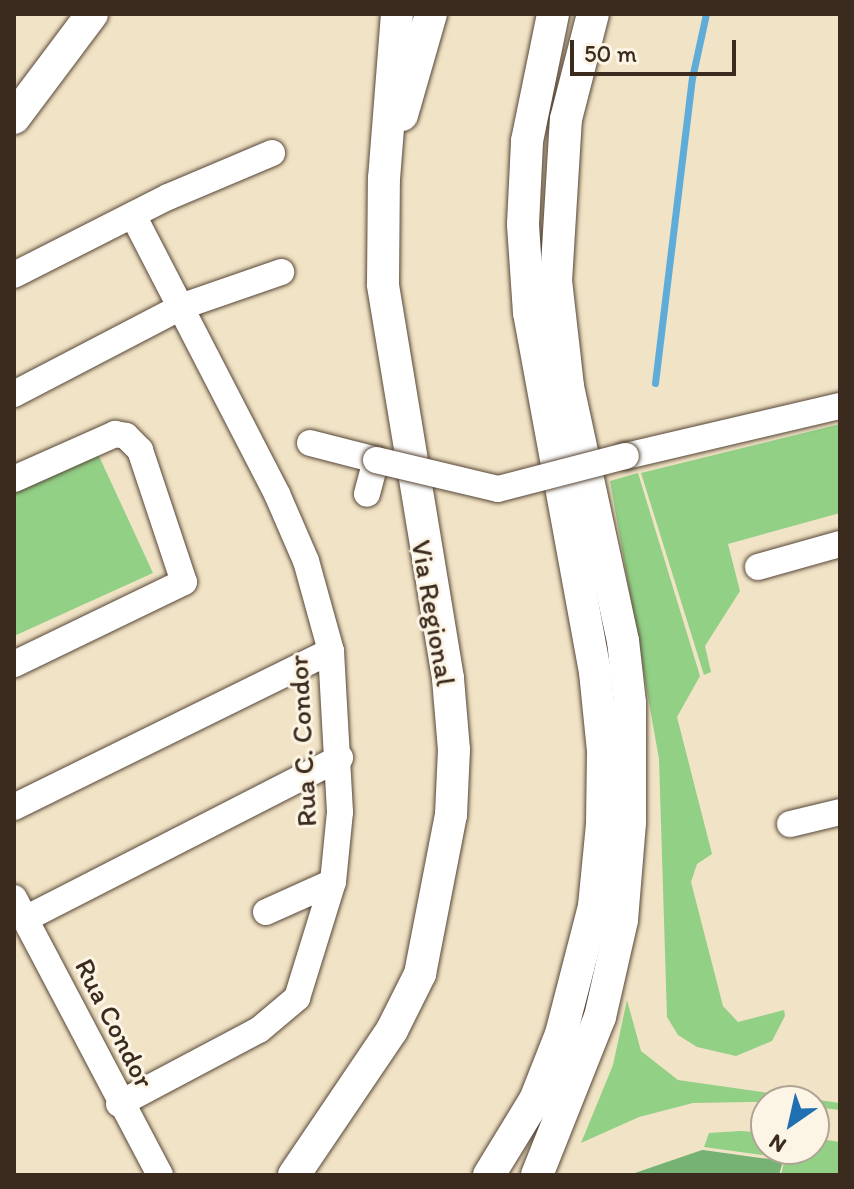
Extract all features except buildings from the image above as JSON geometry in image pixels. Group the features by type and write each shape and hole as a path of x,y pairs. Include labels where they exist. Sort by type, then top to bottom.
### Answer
{"main road":[{"path":"14,118 92,14"},
{"name":"Via Regional","path":"294,1175 392,1030 420,974 451,815 454,750 448,678 388,339 384,179 397,14"},
{"path":"384,179 431,14"},
{"path":"489,1175 535,1100 561,1034 594,906 602,824 595,672 529,313 523,224 527,141 553,14"},
{"path":"581,54 582,14"},
{"path":"537,1175 600,1017 622,920 630,823 630,703 623,641 568,386 556,281 566,119 593,14"}],"street":[{"path":"14,275 133,215 272,153"},
{"name":"Rua C. Condor","path":"119,1104 259,1030 297,998 333,882 340,758 331,651 295,530 183,306 133,215"},
{"path":"14,394 183,306 248,279 281,272"},
{"path":"310,443 498,489 840,406"},
{"path":"14,479 115,434 126,436 140,450 184,582 14,664"},
{"path":"367,494 376,460"},
{"path":"758,567 840,544"},
{"path":"14,807 331,651"},
{"path":"19,908 340,758"},
{"path":"790,824 840,812"},
{"path":"266,912 333,882"},
{"name":"Rua Condor","path":"19,908 119,1104 160,1175"}],"green space":[{"path":"840,424 840,513 728,544 740,591 705,646 711,672 704,675 641,473"},
{"path":"98,454 153,573 14,636 14,493"},
{"path":"638,473 700,676 677,717 712,854 697,864 691,882 723,1006 738,1022 784,1010 785,1016 772,1041 736,1056 697,1047 678,1035 667,1017 659,759 610,481"},
{"path":"627,1000 641,1051 678,1080 750,1090 750,1102 693,1103 639,1117 581,1143 613,1065"},
{"path":"830,1102 840,1103 840,1110 830,1109"},
{"path":"750,1132 750,1153 704,1147 709,1133"},
{"path":"830,1140 840,1142 840,1175 781,1175 783,1165 830,1165"},
{"path":"702,1150 750,1157 750,1165 782,1165 779,1175 629,1175"}],"waterway":[{"path":"655,383 692,78 706,14"}]}
